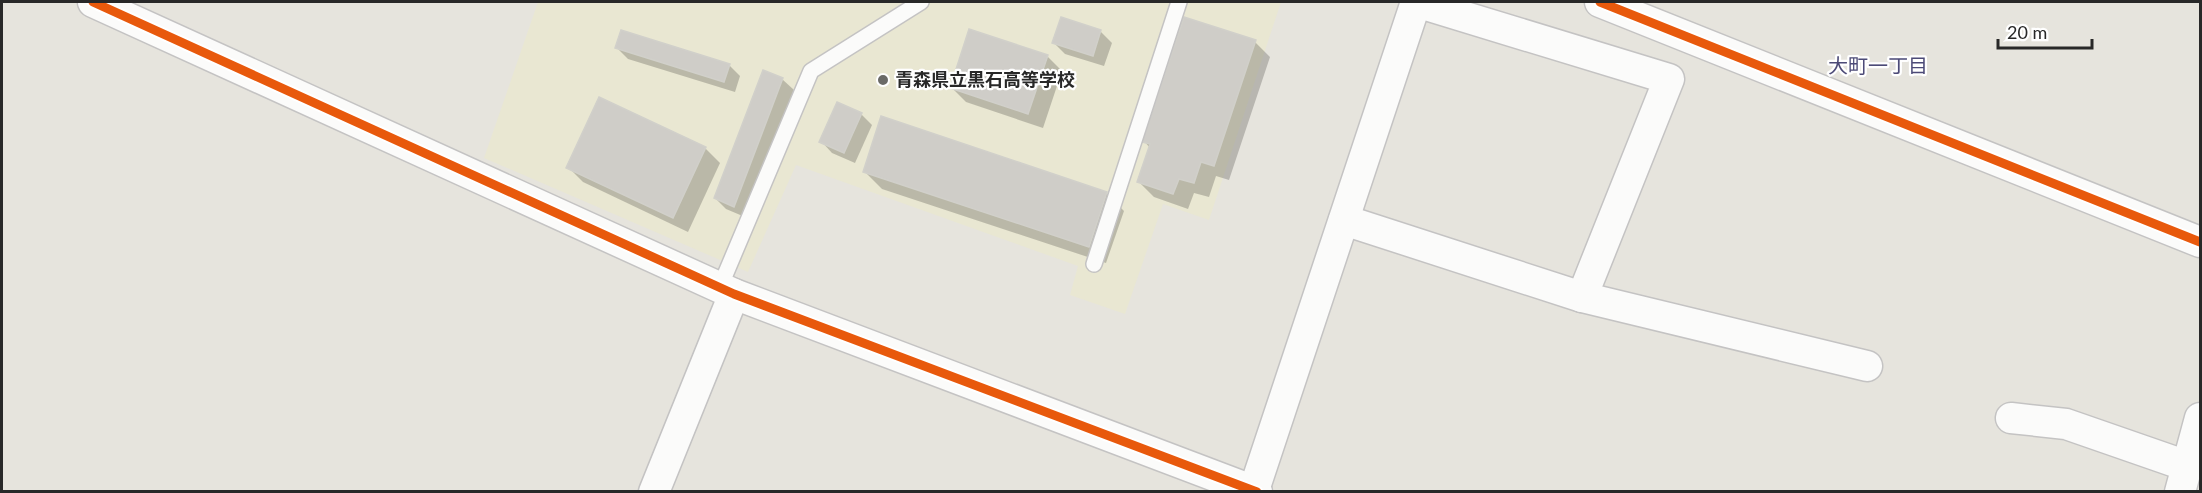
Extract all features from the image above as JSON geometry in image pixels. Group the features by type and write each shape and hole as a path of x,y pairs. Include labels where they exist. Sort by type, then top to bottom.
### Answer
{"street":[{"path":"93,2 727,291 1256,491 1416,2 1669,79 1582,297"},
{"path":"1600,2 2200,243"},
{"path":"1344,220 1582,297 1867,366"},
{"path":"654,492 727,291"},
{"path":"2011,418 2066,424 2183,479 2200,418"}],"lane":[{"path":"727,291 811,71 921,2"},
{"path":"1094,264 1179,2"}],"shaded area":[{"name":"青森県立黒石高等学校","path":"538,2 1281,2 1209,220 1163,204 1125,314 1070,295 1078,266 796,165 748,272 484,158"}],"building":[{"path":"1061,17 1101,30 1093,56 1052,43"},
{"path":"1184,17 1256,40 1214,166 1201,162 1194,183 1179,179 1173,194 1137,182 1150,144 1142,142"},
{"path":"969,29 1048,55 1028,114 950,88"},
{"path":"621,30 730,64 724,82 615,48"},
{"path":"763,70 783,78 734,207 714,198"},
{"path":"599,97 706,147 673,218 566,168"},
{"path":"837,102 862,113 844,153 819,142"},
{"path":"881,116 1107,192 1089,247 863,172"}],"cycle path":[{"path":"93,2 734,294 1257,492"},
{"path":"1600,2 2200,242"}],"place":[{"name":"青森県立黒石高等学校","path":"883,80"}],"district":[{"name":"大町一丁目","path":"1878,66"}]}
